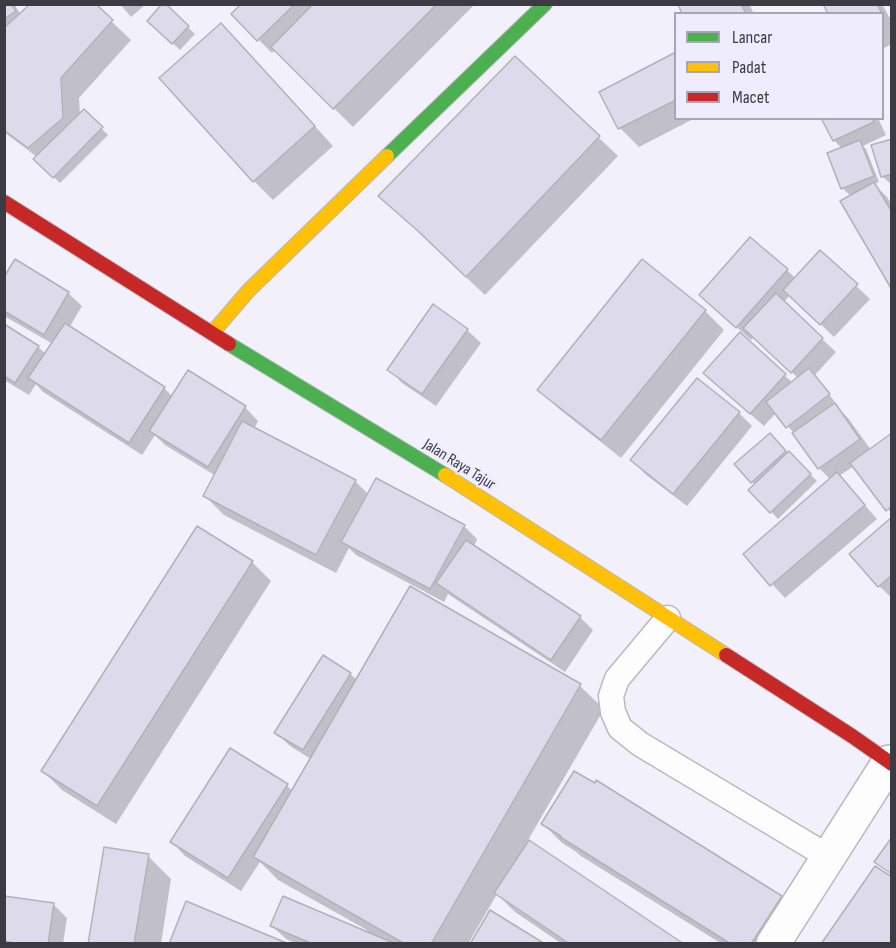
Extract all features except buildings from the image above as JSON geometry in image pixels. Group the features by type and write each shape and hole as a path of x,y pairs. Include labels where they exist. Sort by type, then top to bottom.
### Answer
{"main road":[{"path":"212,333 249,290 545,4"},
{"name":"Jalan Raya Tajur","path":"4,202 212,333 440,472 890,763"}],"street":[{"path":"773,944 890,763"}],"lane":[{"path":"668,618 617,679 611,696 613,712 620,728 640,744 817,850"}],"traffic: fast":[{"path":"387,156 545,4"},
{"path":"229,344 445,475"}],"traffic: slow":[{"path":"212,333 249,290 387,156"},
{"path":"445,475 726,655"}],"traffic: jam":[{"path":"4,202 229,344"},
{"path":"726,655 892,764"}]}
